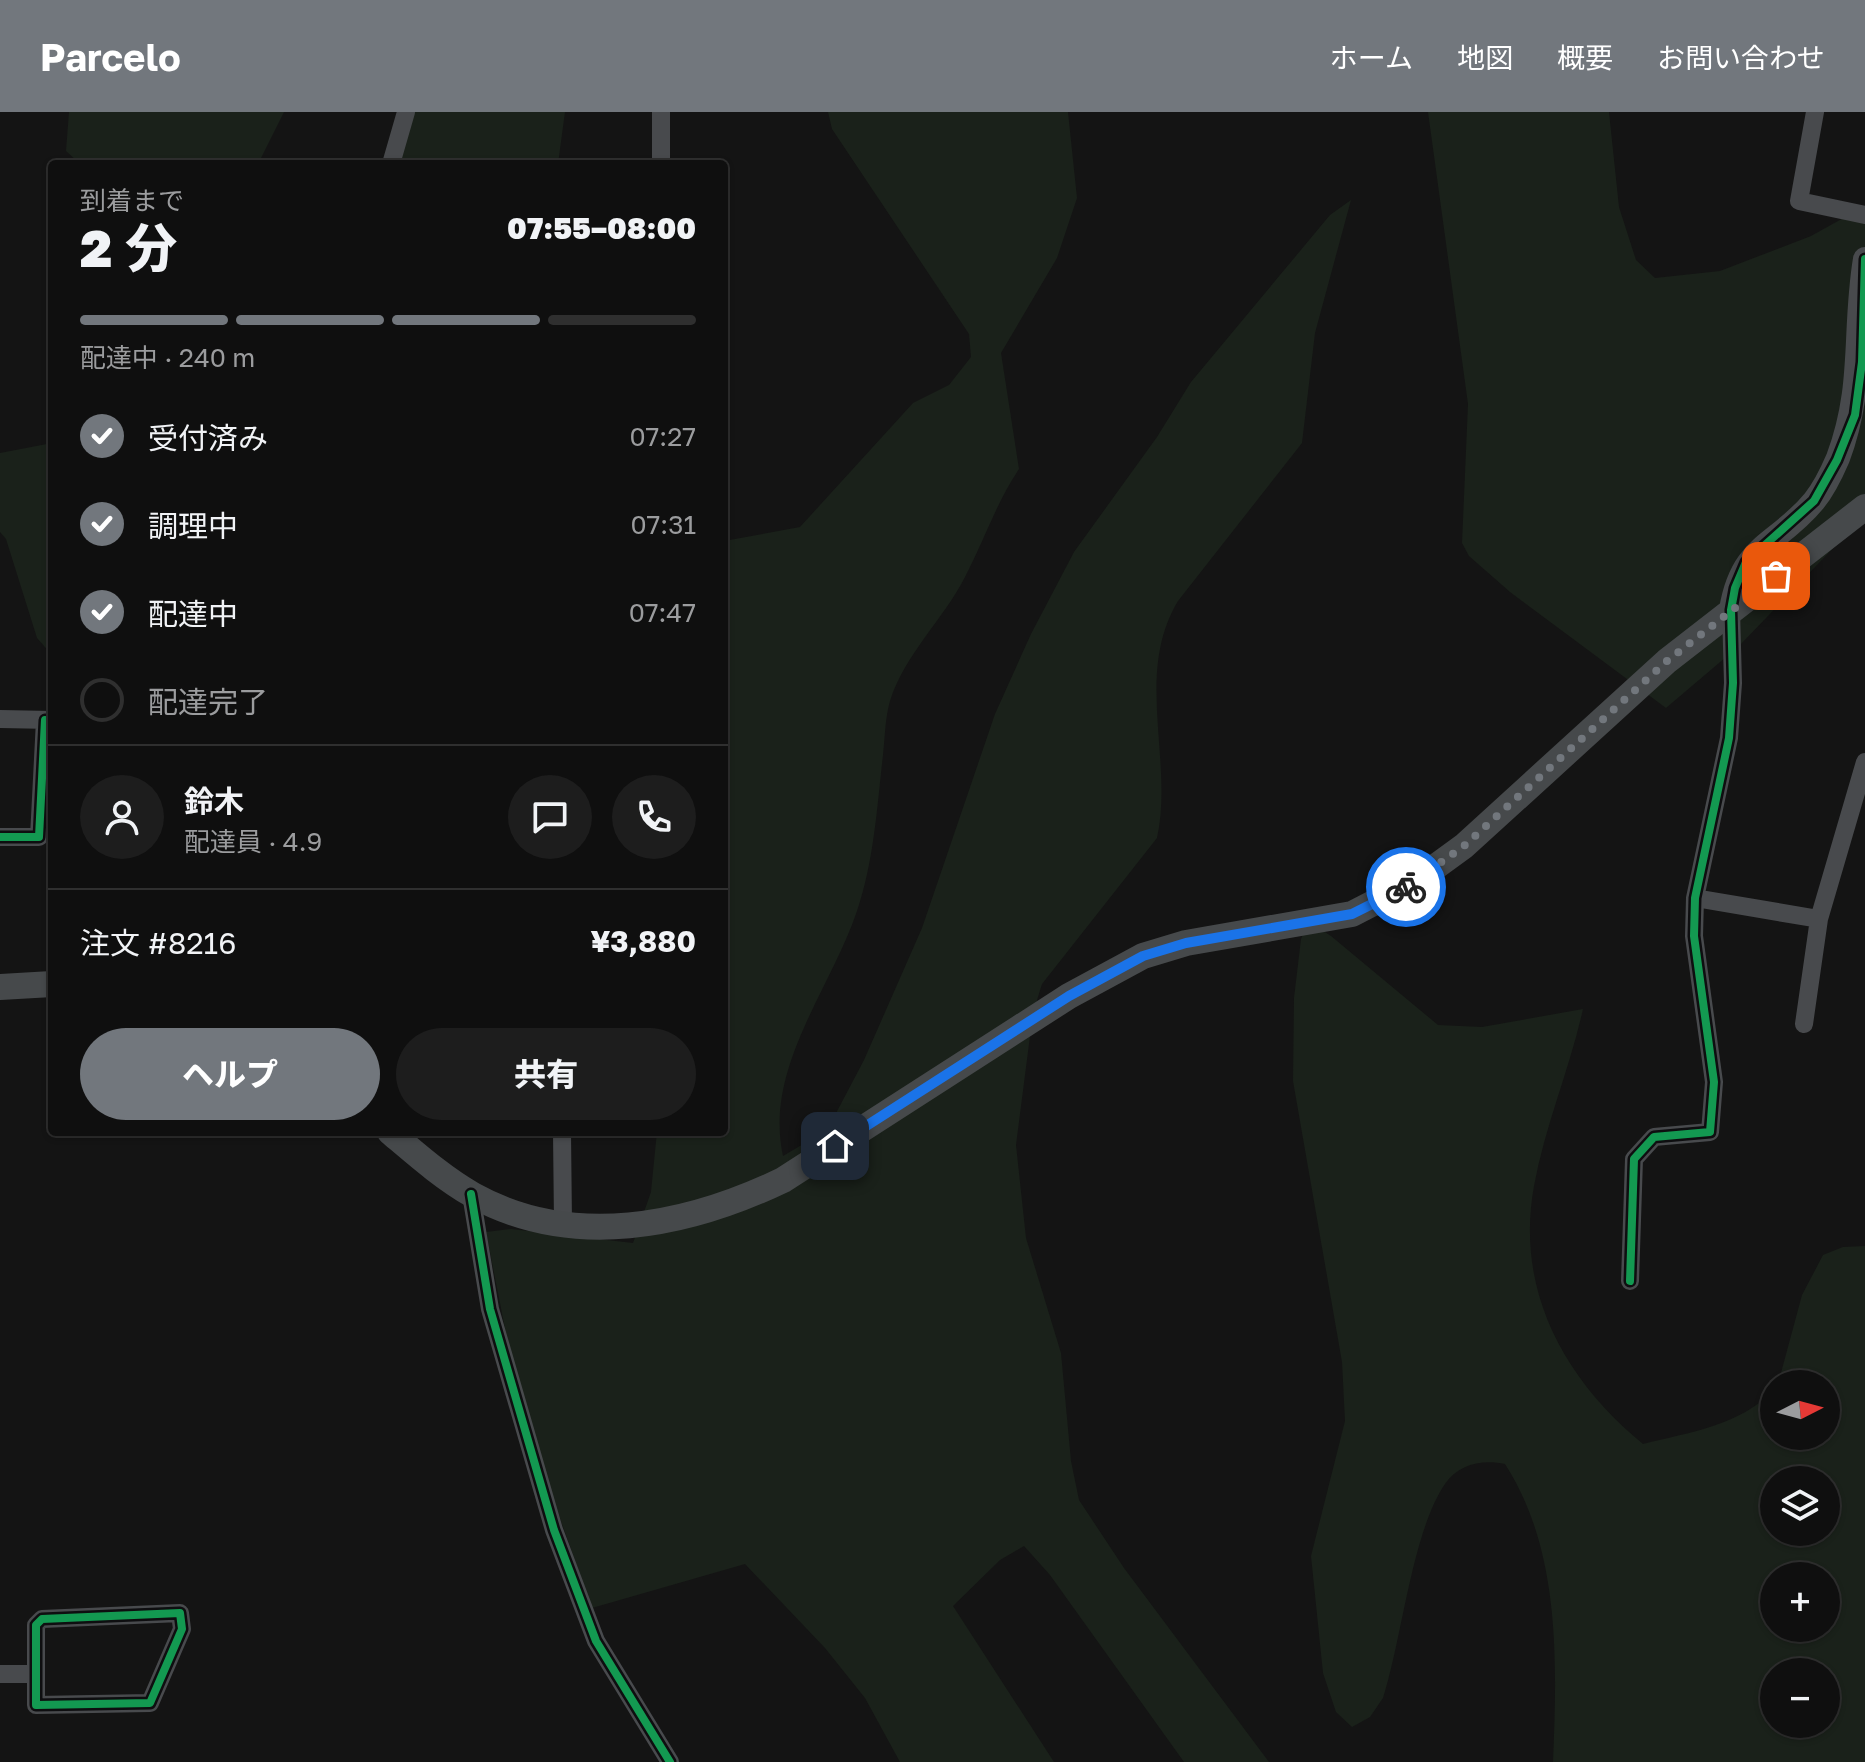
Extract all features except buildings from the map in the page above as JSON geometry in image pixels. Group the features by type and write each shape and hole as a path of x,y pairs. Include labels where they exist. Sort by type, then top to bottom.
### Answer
{"main road":[{"path":"395,1136 471,1194 520,1215 563,1224 647,1224 705,1213 740,1200 783,1180 1069,996 1143,956 1186,943 1352,914 1387,899 1464,846 1667,661 1865,507"},
{"path":"0,987 48,984"}],"street":[{"path":"392,160 406,112"},
{"path":"661,112 661,160"},
{"path":"1815,112 1799,201 1865,215"},
{"path":"1630,1281 1634,1159 1654,1137 1710,1132 1714,1082 1694,936 1695,898 1729,738 1733,683 1731,610 1735,588 1746,562 1814,501 1837,460 1855,415 1862,362 1865,259"},
{"path":"0,719 48,720 39,837 0,837"},
{"path":"1804,1024 1819,919 1865,762"},
{"path":"1695,898 1819,919"},
{"path":"562,1136 563,1224"},
{"path":"471,1194 490,1309 554,1530 596,1641 670,1762"},
{"path":"180,1613 182,1629 150,1703 36,1705 35,1674 36,1625 42,1619 180,1613"},
{"path":"0,1674 35,1674"}],"shaded area":[{"path":"69,112 284,112 260,160 76,160 66,151"},
{"path":"408,112 565,112 559,160 395,160"},
{"path":"828,112 1068,112 1077,198 1057,258 1001,353 1019,469 965,577 905,668 890,701 867,873 845,941 791,1061 783,1092 780,1123 783,1156 810,1140 834,1117 864,1060 922,928 995,714 1031,634 1074,552 1157,437 1191,382 1330,215 1351,200 1315,333 1302,443 1178,601 1165,629 1157,688 1161,809 1157,838 1042,984 1033,1013 1016,1145 1026,1238 1061,1353 1071,1461 1079,1500 1124,1568 1269,1762 1184,1762 1050,1575 1024,1546 1000,1560 953,1606 1054,1762 900,1762 865,1698 825,1648 745,1564 592,1608 536,1451 512,1364 486,1232 511,1229 633,1243 651,1192 657,1136 728,1136 728,540 800,527 913,403 949,385 971,357 969,334 832,129"},
{"path":"1428,112 1609,112 1619,207 1636,260 1655,278 1720,271 1811,236 1865,206 1865,523 1840,541 1739,646 1666,708 1510,592 1469,556 1462,543 1468,404"},
{"path":"48,444 48,650 37,638 6,539 0,532 0,453"},
{"path":"1308,921 1331,936 1438,1025 1482,1027 1583,1009 1534,1186 1530,1224 1532,1261 1539,1296 1552,1330 1569,1361 1590,1391 1643,1444 1730,1420 1760,1402 1760,1450 1840,1450 1840,1370 1782,1370 1802,1295 1823,1255 1843,1247 1865,1246 1865,1762 1553,1762 1554,1647 1546,1570 1537,1533 1523,1498 1505,1464 1497,1463 1480,1463 1464,1468 1445,1484 1424,1529 1383,1698 1370,1717 1352,1727 1336,1712 1323,1673 1311,1556 1345,1421 1342,1362 1293,1081 1294,998 1301,939"}],"cycle path":[{"path":"1630,1281 1634,1159 1654,1137 1710,1132 1714,1082 1694,936 1695,898 1729,738 1733,683 1731,610 1735,588 1746,562 1814,501 1837,460 1855,415 1862,362 1865,259"},
{"path":"0,837 39,837 45,720"},
{"path":"471,1194 490,1309 554,1530 596,1641 670,1762"},
{"path":"180,1613 182,1629 150,1703 36,1705 36,1625 42,1619 180,1613"}],"way so far":[{"path":"1406,887 1464,846 1667,661 1776,576"}],"route":[{"path":"835,1146 1069,996 1143,956 1186,943 1304,925 1352,914 1406,887"}]}
